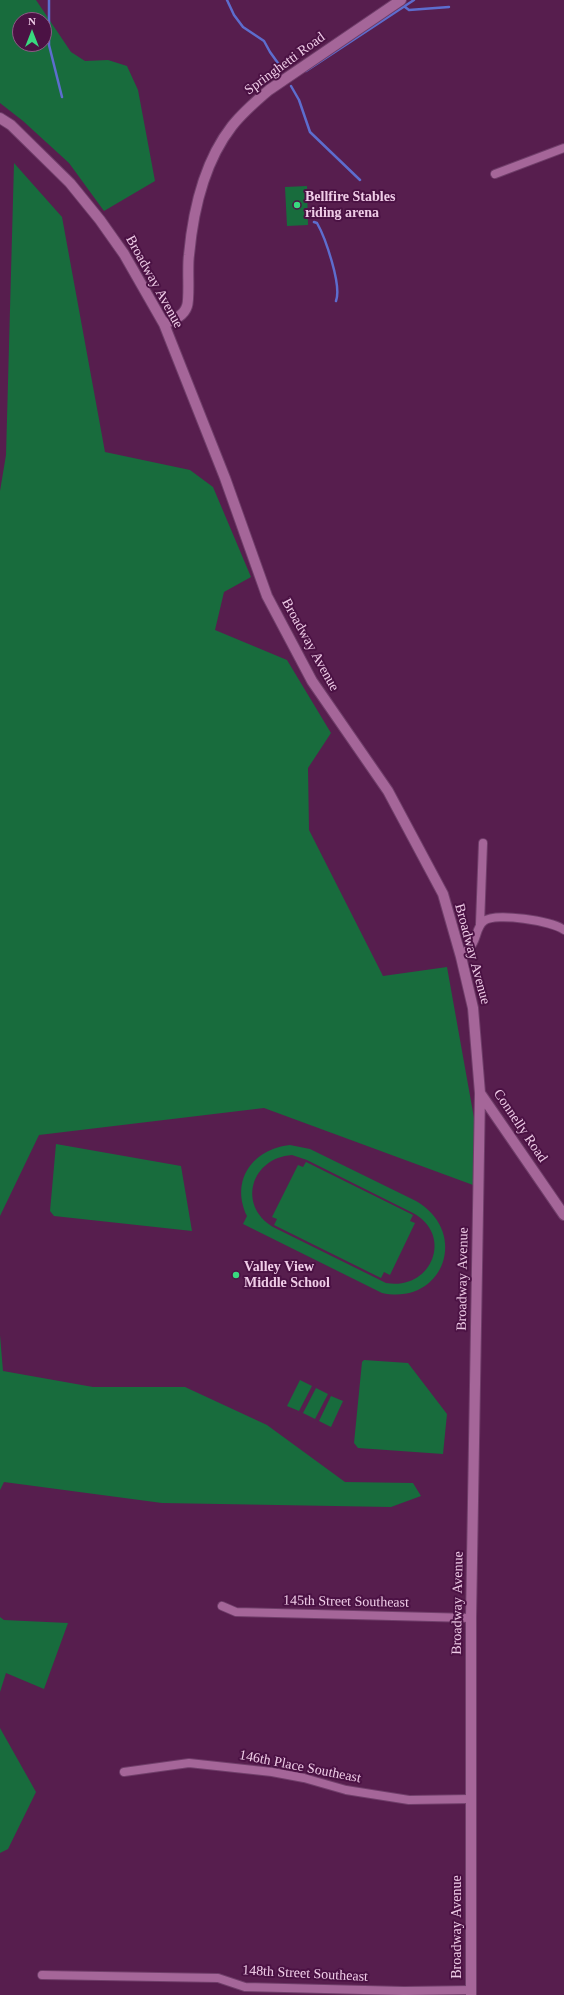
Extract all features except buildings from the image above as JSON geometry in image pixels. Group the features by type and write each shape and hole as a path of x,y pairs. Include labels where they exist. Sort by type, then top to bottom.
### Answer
{"street":[{"name":"Springhetti Road","path":"164,324 177,318 185,312 188,305 187,269 197,207 207,173 218,148 232,126 249,107 269,90 401,0"},
{"name":"Broadway Avenue","path":"0,118 11,125 70,183 100,220 124,254 164,324 225,478 267,596 312,681 388,791 443,894 461,957 473,1008 480,1093 471,1618 471,1992"},
{"path":"495,174 564,148"},
{"path":"461,957 473,943 480,924 483,843"},
{"path":"480,924 491,918 504,918 551,923 564,930"},
{"name":"Connelly Road","path":"480,1093 564,1215"},
{"name":"145th Street Southeast","path":"222,1606 236,1612 471,1618"},
{"name":"146th Place Southeast","path":"124,1772 189,1763 272,1772 304,1778 346,1790 409,1800 471,1799"},
{"name":"148th Street Southeast","path":"42,1975 218,1978 245,1987 471,1992"}],"green space":[{"path":"0,0 36,0 44,12 12,12 12,52 52,52 52,24 71,52 85,61 108,60 127,66 138,90 155,181 104,211 69,163 23,121 0,103"},
{"path":"14,163 62,217 105,452 190,470 213,487 251,577 224,592 215,630 287,660 331,733 308,768 309,830 383,976 447,967 479,1146 473,1185 264,1108 39,1135 0,1216 0,491 6,455"},
{"name":"Bellfire Stables riding arena","path":"307,186 308,225 287,226 285,187"},
{"path":"56,1144 181,1166 192,1231 54,1216 50,1211"},
{"path":"290,1145 310,1149 416,1201 433,1214 442,1230 445,1247 442,1264 434,1278 421,1288 403,1294 382,1293 243,1224 247,1216 242,1203 241,1190 243,1179 248,1168 256,1160 265,1153","holes":["292,1155 307,1160 413,1213 425,1223 433,1234 435,1247 432,1259 426,1270 415,1279 402,1283 386,1283 273,1227 262,1218 255,1207 252,1195 258,1173 267,1164 278,1158"]},
{"path":"306,1162 413,1215 410,1221 415,1223 390,1275 384,1272 381,1278 274,1225 277,1219 272,1217 298,1165 303,1167"},
{"path":"0,1335 3,1371 93,1387 185,1387 267,1425 345,1482 413,1483 421,1496 391,1507 162,1503 4,1482 0,1490"},
{"path":"364,1360 408,1363 447,1414 443,1454 358,1448 354,1443 362,1362"},
{"path":"300,1380 312,1386 299,1411 287,1406"},
{"path":"316,1388 328,1394 315,1419 303,1413"},
{"path":"331,1396 343,1401 331,1427 319,1421"},
{"path":"0,1617 4,1620 68,1623 44,1689 6,1673 0,1692"},
{"path":"0,1728 36,1792 8,1849 0,1853"}],"waterway":[{"path":"49,0 49,45 62,97"},
{"path":"227,0 234,15 243,27 264,41 280,66"},
{"path":"306,71 414,0"},
{"path":"405,7 409,10 449,7"},
{"path":"291,86 299,100 310,132 360,180"},
{"path":"314,222 317,223 332,261 337,284 336,301"}],"place":[{"name":"Bellfire Stables riding arena","path":"297,205"},
{"name":"Valley View Middle School","path":"236,1275"}]}
